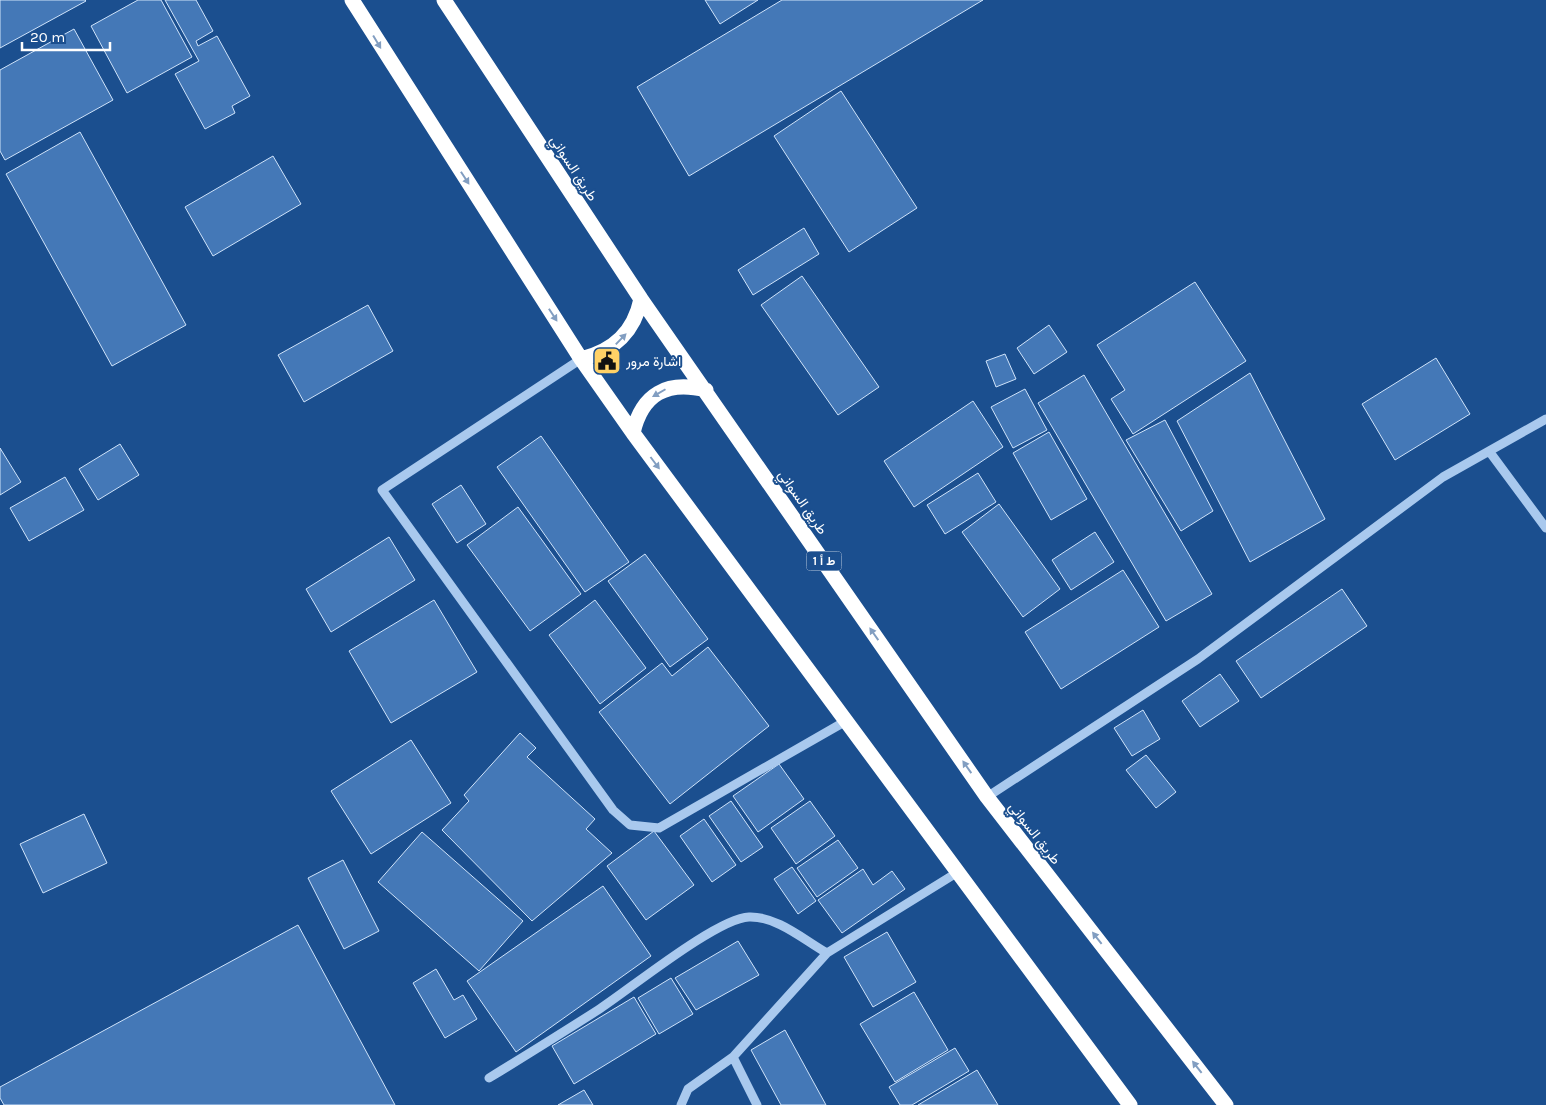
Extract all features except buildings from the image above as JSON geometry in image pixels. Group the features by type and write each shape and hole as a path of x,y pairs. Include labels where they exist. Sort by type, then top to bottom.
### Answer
{"highway":[{"path":"352,0 581,359 633,433 1130,1105"},
{"name":"طريق السواني","path":"444,0 641,299 987,797 1226,1105"},
{"path":"581,359 610,349 622,339 638,314 641,299"},
{"path":"633,433 637,417 646,403 658,392 673,386 690,386 706,390"}],"street":[{"path":"581,359 382,490 613,810 630,824 659,828 846,721"},
{"path":"987,797 1198,659 1443,477 1546,419"},
{"path":"1489,451 1546,528"},
{"path":"681,1105 688,1089 733,1058 827,954 958,872"},
{"path":"489,1078 599,1010 704,937 730,922 749,917 771,921 827,954"},
{"path":"733,1058 757,1105"}],"place":[{"name":"اشارة مرور","path":"607,361"}]}
